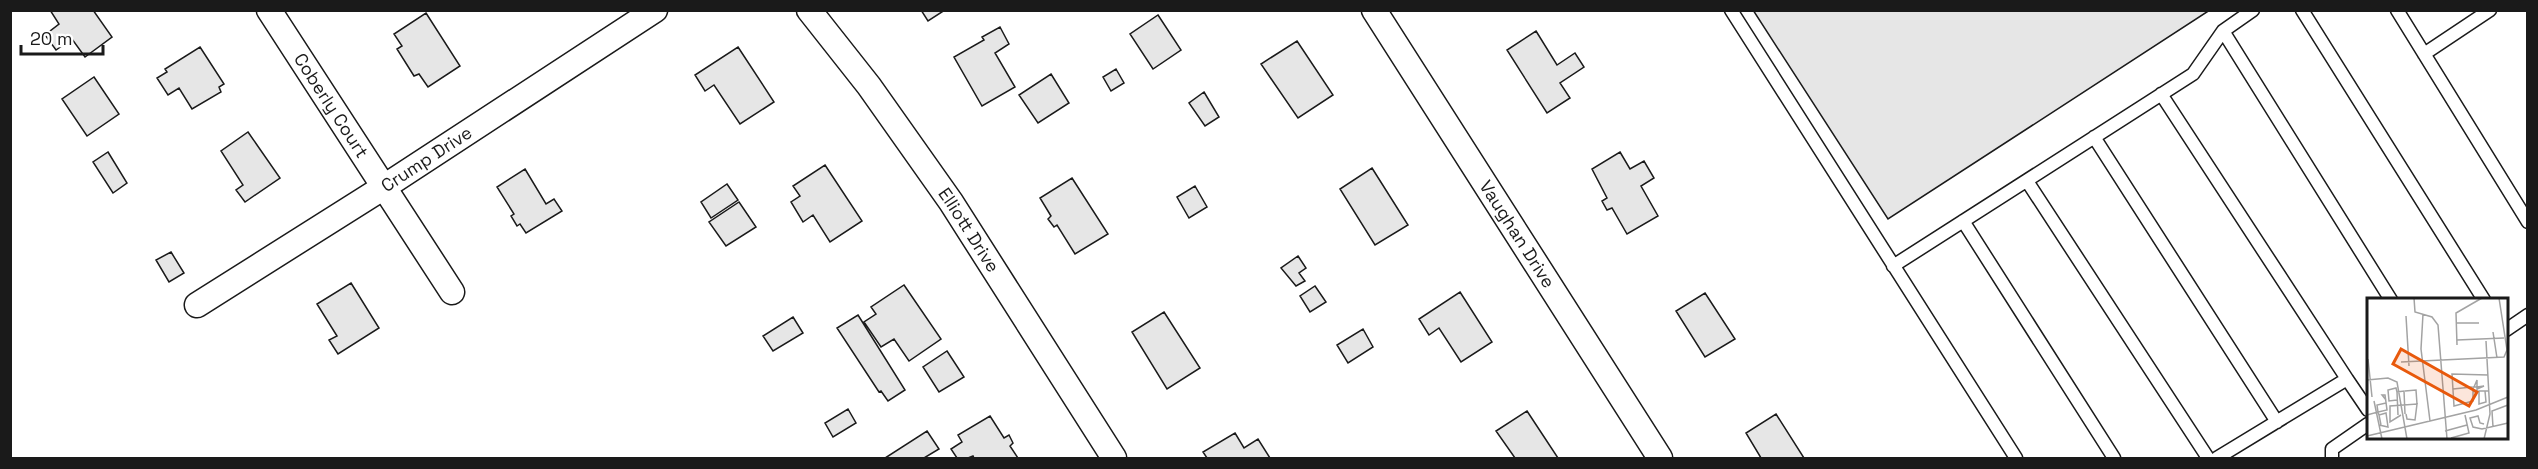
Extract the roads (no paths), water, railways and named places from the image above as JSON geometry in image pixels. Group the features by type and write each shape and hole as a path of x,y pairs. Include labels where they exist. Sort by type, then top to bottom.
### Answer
{"street":[{"name":"Coberly Court","path":"269,10 452,292"},
{"name":"Crump Drive","path":"197,305 384,187 655,10"},
{"name":"Elliott Drive","path":"809,10 869,86 951,202 1114,459"},
{"name":"Vaughan Drive","path":"1374,10 1660,459"}],"lane":[{"path":"1731,10 2016,459"},
{"path":"1893,266 2193,74 2223,31 2253,10"},
{"path":"2301,10 2483,298"},
{"path":"2397,10 2528,222"},
{"path":"2424,54 2490,10"},
{"path":"2223,31 2390,298"},
{"path":"2161,94 2367,409"},
{"path":"2094,137 2277,422"},
{"path":"2027,181 2208,459"},
{"path":"1964,221 2114,459"},
{"path":"2508,329 2528,315"},
{"path":"2217,459 2347,379"},
{"path":"2332,459 2332,449 2367,425"}]}
